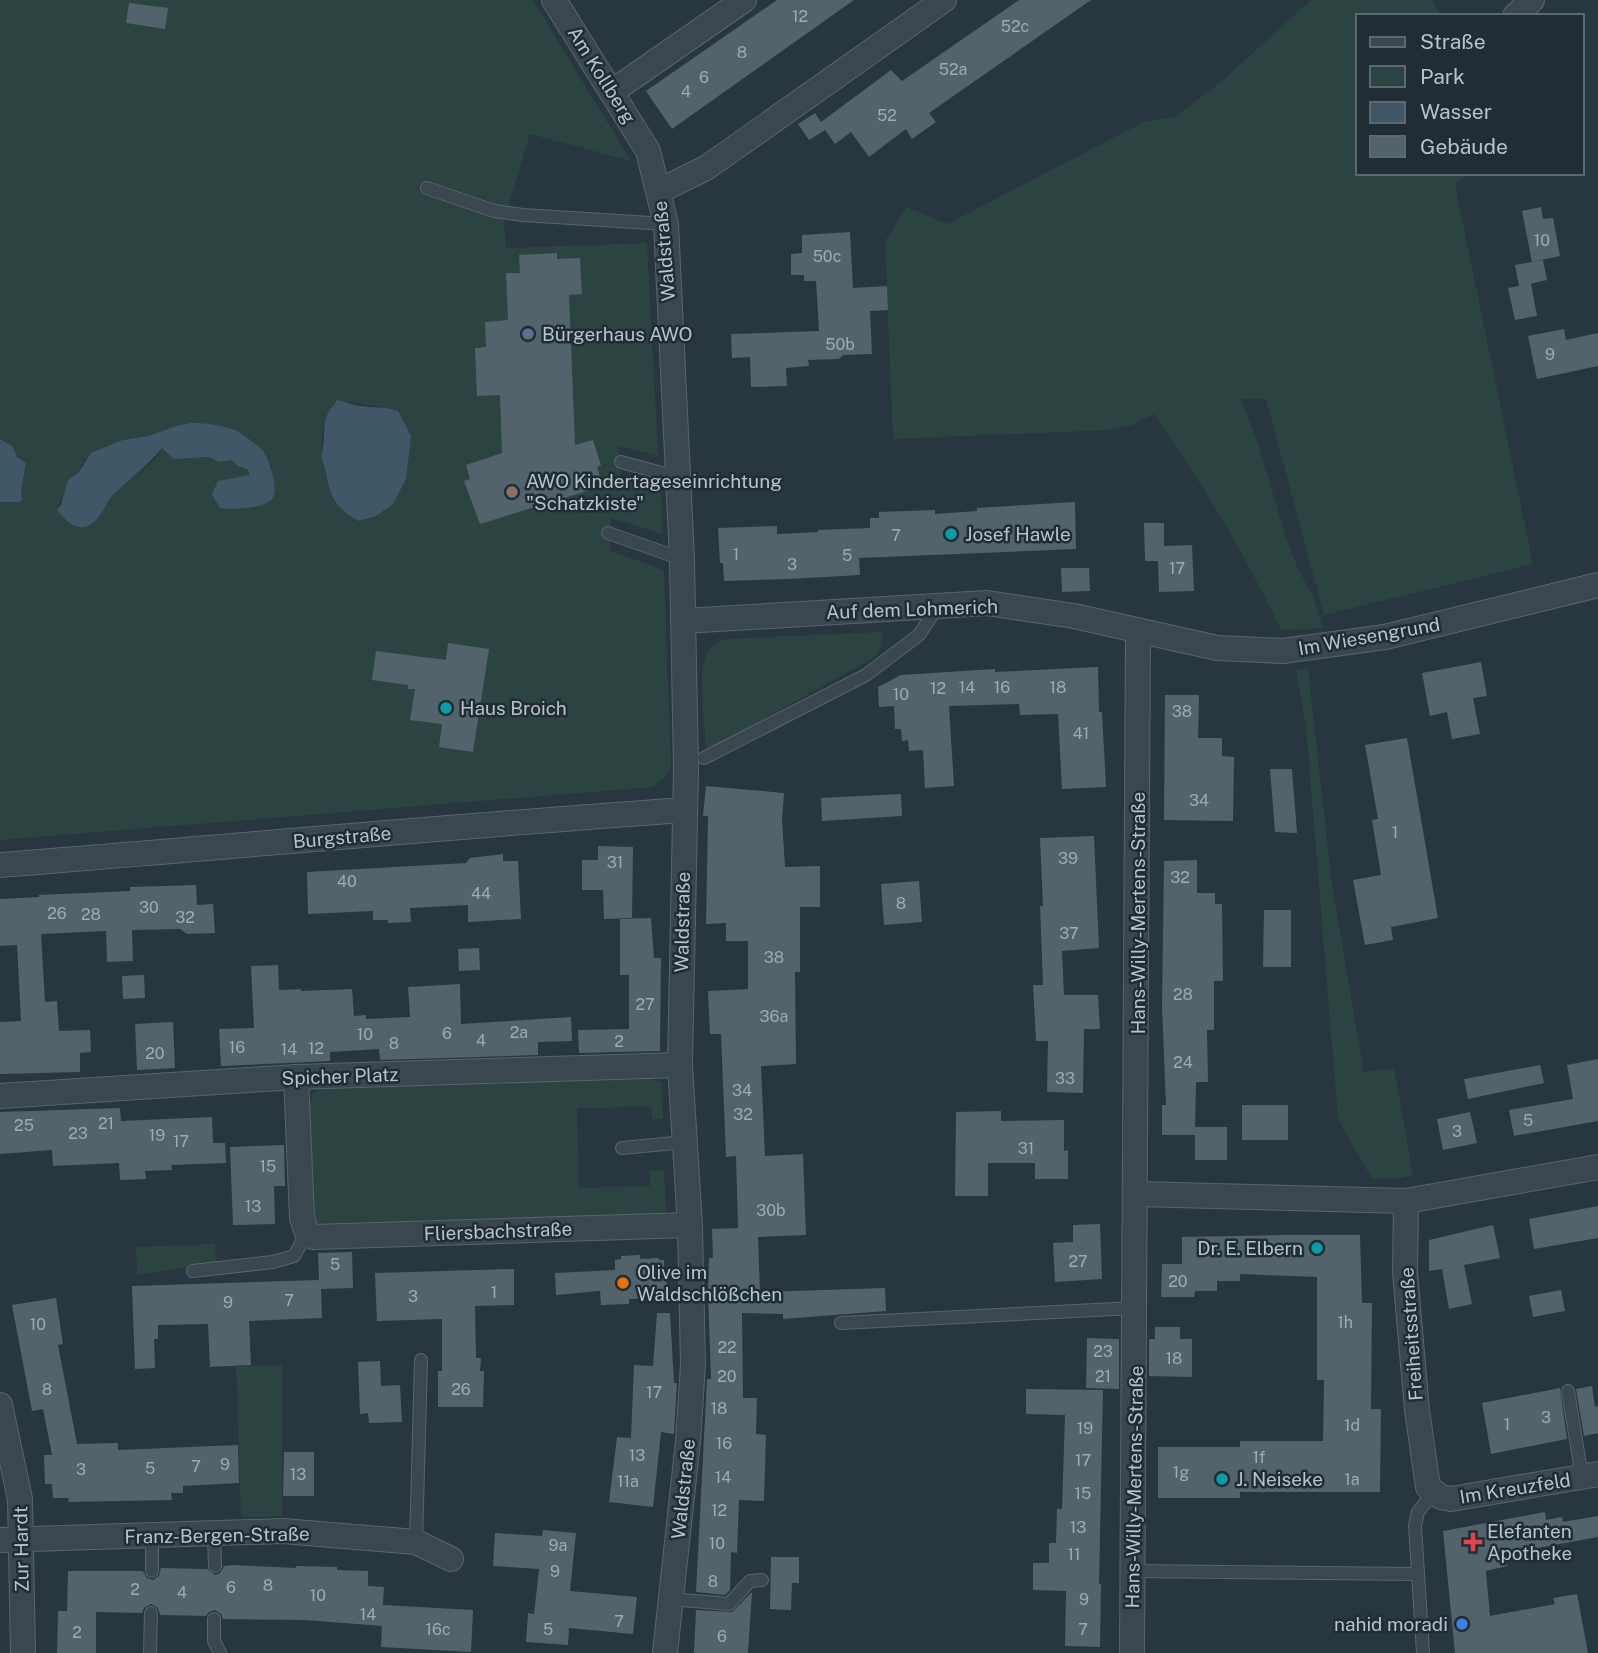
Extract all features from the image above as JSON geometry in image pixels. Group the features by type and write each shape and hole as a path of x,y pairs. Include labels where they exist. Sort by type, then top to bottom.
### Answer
{"street":[{"name":"Am Kollberg","path":"554,0 648,151"},
{"path":"613,91 744,0"},
{"name":"Waldstraße","path":"659,191 706,168 944,0"},
{"path":"1517,14 1532,0"},
{"name":"Waldstraße","path":"648,151 666,224 680,478 684,621 680,1065 690,1226 692,1365 688,1441 665,1653"},
{"name":"Im Wiesengrund","path":"1138,632 1217,648 1283,651 1385,637 1598,585"},
{"name":"Auf dem Lohmerich","path":"684,621 988,603 1074,616 1138,632"},
{"name":"Hans-Willy-Mertens-Straße","path":"1132,1653 1138,632"},
{"name":"Burgstraße","path":"0,864 379,835 467,825 684,810"},
{"name":"Spicher Platz","path":"0,1096 296,1077 680,1065"},
{"path":"296,1077 302,1218 307,1233"},
{"path":"1136,1194 1406,1201 1598,1167"},
{"name":"Freiheitsstraße","path":"1406,1201 1405,1273 1417,1409 1425,1477 1433,1493"},
{"name":"Fliersbachstraße","path":"307,1233 320,1237 690,1226"},
{"name":"Zur Hardt","path":"0,1405 20,1499 10,1539 23,1653"},
{"name":"Im Kreuzfeld","path":"1433,1493 1451,1499 1590,1475"},
{"name":"Franz-Bergen-Straße","path":"10,1539 283,1531 416,1542 451,1559"}],"lane":[{"path":"427,188 494,211 666,224"},
{"path":"621,462 680,478"},
{"path":"608,533 682,559"},
{"path":"704,758 866,675 919,635 938,606"},
{"path":"622,1147 685,1142"},
{"path":"192,1271 273,1262 295,1256 307,1233"},
{"path":"841,1323 1135,1308"},
{"path":"416,1542 421,1360"},
{"path":"1568,1391 1590,1475"},
{"path":"1423,1653 1415,1525 1418,1512 1433,1493"},
{"path":"214,1535 215,1566"},
{"path":"152,1536 152,1571"},
{"path":"1132,1571 1417,1574"},
{"path":"671,1599 729,1604 750,1581 762,1580"},
{"path":"150,1653 151,1613"},
{"path":"214,1619 214,1641 220,1653"}],"green space":[{"path":"0,0 533,0 631,161 530,134 504,221 506,248 647,243 658,456 619,446 620,478 661,490 662,534 611,518 610,551 664,570 671,767 653,787 0,840 0,502 20,502 26,463 0,439","holes":["347,401 398,411 411,436 376,516 360,521 334,501 321,456 326,420 335,407","176,426 237,431 262,450 272,468 275,487 268,503 230,510 212,494 219,481 250,475 248,470 231,460 219,462 209,457 174,459 162,448 155,459 113,494 106,505 57,508 73,475 79,472 84,460 128,439 148,436"]},
{"path":"1311,0 1432,0 1439,14 1356,14 1356,175 1467,175 1455,185 1533,564 1324,615 1266,399 1241,399 1260,450 1287,541 1313,596 1323,628 1281,630 1222,519 1154,414 1132,425 1110,430 893,439 885,241 907,207 947,224 1144,122 1176,116 1222,81"},
{"path":"881,632 882,643 874,658 706,749 703,666 706,654 716,644 725,639"},
{"path":"1296,669 1308,669 1332,886 1364,1072 1394,1068 1413,1175 1398,1179 1372,1179 1338,1119 1306,726"},
{"path":"650,1079 661,1082 663,1119 652,1119 651,1107 577,1108 579,1188 650,1186 650,1171 664,1170 666,1212 327,1227 316,1223 313,1215 309,1106 313,1093 325,1089"},
{"path":"215,1244 216,1263 137,1275 136,1247"},
{"path":"282,1365 282,1516 241,1517 236,1366"}],"water":[{"path":"337,400 358,406 398,411 411,436 406,479 393,504 376,516 359,521 334,501 321,456 325,421"},
{"path":"191,423 234,430 259,447 272,473 275,488 272,499 255,507 220,508 212,494 218,481 250,475 248,470 231,460 219,462 209,457 174,459 162,448 113,495 100,515 88,526 77,527 57,510 68,480 79,472 91,453 123,440 148,436"},
{"path":"0,439 12,446 17,457 26,463 20,502 0,502"}],"building":[{"path":"777,0 854,0 672,129 646,91"},
{"path":"1019,0 1091,0 929,113 936,122 912,139 906,129 869,157 851,132 835,144 825,130 809,140 798,124 815,113 821,122 891,70 902,81"},
{"path":"129,3 168,8 165,29 126,23"},
{"path":"1541,207 1543,219 1553,218 1560,256 1532,262 1522,211"},
{"path":"850,232 853,288 887,286 888,310 870,311 872,354 808,360 809,366 786,368 787,386 751,387 750,357 732,358 731,334 819,331 816,281 804,281 804,275 791,275 791,254 802,253 802,235"},
{"path":"557,253 557,259 580,258 582,294 569,295 575,445 593,440 601,465 597,467 603,486 480,524 464,481 470,479 466,465 502,453 500,395 477,396 475,348 486,347 485,322 508,320 506,273 520,273 519,255"},
{"path":"1543,260 1547,280 1531,284 1537,316 1515,320 1508,288 1519,286 1515,265"},
{"path":"1564,329 1566,340 1598,333 1598,366 1537,379 1528,336"},
{"path":"1075,502 1076,549 859,558 860,575 790,579 724,581 723,563 720,563 718,528 777,526 777,534 818,532 870,528 870,518 879,518 879,512 935,510 935,514 977,511 977,508"},
{"path":"1144,523 1164,523 1164,546 1192,545 1194,591 1159,592 1158,561 1145,561"},
{"path":"1061,568 1089,568 1090,591 1062,592"},
{"name":"Haus Broich","path":"448,643 489,649 473,752 439,747 442,724 410,720 415,689 408,689 408,685 372,680 376,651 446,660"},
{"path":"1481,662 1487,696 1473,698 1480,734 1452,739 1447,712 1430,716 1422,673"},
{"path":"1098,667 1106,787 1062,789 1058,714 1020,715 1019,704 949,706 954,786 925,788 923,750 909,751 908,740 902,741 901,729 895,729 894,706 879,707 878,687 901,675 995,669 995,672"},
{"path":"1165,695 1199,695 1198,738 1222,738 1222,756 1234,757 1233,821 1164,820"},
{"path":"1407,738 1438,918 1391,927 1393,940 1365,945 1353,880 1381,875 1372,820 1378,819 1365,745"},
{"path":"1270,769 1292,769 1297,833 1275,832"},
{"path":"706,786 784,793 782,820 785,867 820,866 820,907 800,907 800,972 795,972 796,1064 761,1066 765,1156 803,1154 806,1235 758,1237 760,1292 885,1288 886,1311 783,1319 783,1314 742,1313 743,1398 757,1398 756,1434 766,1435 764,1501 739,1500 737,1553 731,1552 730,1590 725,1595 696,1592 707,1379 711,1379 708,1294 709,1258 713,1258 712,1229 738,1228 736,1156 726,1157 721,1034 710,1034 708,991 748,989 748,941 726,941 726,923 706,924 708,816 703,816"},
{"path":"901,794 902,816 822,821 821,798"},
{"path":"1094,836 1099,948 1062,951 1064,995 1098,995 1100,1029 1084,1029 1083,1093 1047,1092 1048,1041 1036,1041 1033,985 1043,985 1040,838"},
{"path":"598,846 633,847 632,918 604,919 603,890 582,890 582,860 598,860"},
{"path":"503,854 503,861 518,861 521,919 468,922 468,905 410,908 411,922 388,923 388,920 373,920 373,911 308,914 307,872 466,863 470,858"},
{"path":"1197,860 1197,893 1215,893 1215,904 1222,904 1223,981 1214,981 1214,1030 1207,1030 1208,1082 1196,1082 1195,1127 1227,1127 1227,1160 1195,1160 1195,1135 1162,1135 1162,1105 1166,1105 1162,1007 1164,861"},
{"path":"919,881 922,922 884,925 881,884"},
{"path":"196,885 197,905 213,904 215,933 187,934 180,929 132,930 133,961 107,962 106,931 41,934 45,1002 57,1001 59,1031 90,1030 91,1052 80,1053 80,1072 0,1074 0,1022 21,1021 17,945 0,946 0,899 130,891 130,887"},
{"path":"1264,910 1291,910 1291,967 1263,967"},
{"path":"651,918 654,958 661,958 660,1051 579,1053 578,1030 629,1029 629,975 620,975 620,919"},
{"path":"479,948 480,970 459,971 458,949"},
{"path":"278,965 279,990 352,989 354,1016 366,1015 366,1019 410,1017 408,987 460,984 461,1024 571,1017 572,1041 538,1042 538,1055 380,1060 379,1049 330,1052 330,1061 221,1066 219,1029 254,1028 251,966"},
{"path":"144,975 145,998 123,999 122,976"},
{"path":"173,1022 175,1068 137,1070 135,1024"},
{"path":"1598,1059 1598,1121 1514,1136 1509,1110 1573,1099 1567,1065"},
{"path":"1540,1065 1544,1083 1468,1099 1464,1079"},
{"path":"1242,1105 1288,1105 1288,1140 1242,1140"},
{"path":"120,1108 121,1121 212,1117 213,1143 225,1143 226,1163 171,1165 172,1170 145,1171 146,1179 120,1180 119,1163 53,1166 52,1150 0,1154 0,1112"},
{"path":"1001,1111 1001,1121 1064,1120 1068,1179 1035,1179 1035,1163 988,1163 988,1196 955,1196 956,1112"},
{"path":"1470,1112 1477,1143 1443,1150 1437,1119"},
{"path":"284,1145 285,1186 274,1186 275,1224 233,1225 230,1147"},
{"path":"1598,1206 1598,1238 1534,1249 1529,1219"},
{"path":"1100,1224 1102,1279 1055,1282 1053,1243 1073,1242 1073,1225"},
{"path":"1493,1225 1500,1258 1464,1265 1472,1304 1449,1309 1442,1269 1429,1271 1429,1240"},
{"path":"1360,1235 1362,1303 1372,1303 1371,1409 1381,1409 1380,1492 1240,1492 1240,1498 1158,1498 1158,1447 1240,1447 1240,1441 1323,1441 1324,1380 1317,1380 1317,1277 1240,1274 1240,1281 1217,1281 1217,1291 1195,1291 1194,1297 1161,1297 1162,1264 1182,1264 1182,1237"},
{"path":"352,1252 353,1288 321,1289 322,1318 249,1321 251,1365 210,1367 208,1324 158,1325 158,1339 154,1339 155,1368 135,1369 132,1286 319,1280 318,1253"},
{"path":"640,1255 640,1259 664,1260 666,1298 629,1299 629,1304 601,1305 600,1291 556,1295 555,1273 615,1270 615,1260 621,1259 621,1256"},
{"path":"514,1269 514,1305 475,1306 476,1358 481,1358 480,1371 484,1371 483,1407 438,1407 438,1371 442,1371 442,1319 377,1321 375,1273"},
{"path":"1561,1290 1565,1311 1533,1317 1529,1296"},
{"path":"56,1298 63,1344 58,1345 77,1444 118,1443 118,1450 238,1445 239,1483 183,1486 183,1493 171,1493 172,1500 68,1502 69,1498 53,1498 52,1484 45,1484 44,1455 52,1455 43,1409 32,1411 12,1305"},
{"path":"657,1313 670,1313 674,1383 677,1383 674,1434 661,1432 653,1507 609,1502 617,1437 631,1438 634,1365 653,1366"},
{"path":"1155,1327 1180,1327 1180,1339 1192,1339 1192,1377 1149,1376 1149,1339 1155,1339"},
{"path":"1087,1338 1119,1339 1119,1389 1086,1388"},
{"path":"380,1361 381,1386 400,1385 402,1422 369,1423 368,1413 360,1414 358,1362"},
{"path":"1592,1386 1595,1407 1598,1406 1598,1433 1584,1436 1576,1389"},
{"path":"1560,1388 1567,1439 1491,1454 1482,1403"},
{"path":"1026,1389 1103,1390 1100,1647 1065,1646 1066,1591 1033,1590 1033,1563 1049,1563 1049,1543 1056,1543 1057,1509 1062,1509 1065,1415 1026,1414"},
{"path":"284,1452 314,1452 314,1496 283,1496"},
{"path":"1545,1512 1546,1520 1562,1517 1563,1522 1598,1516 1598,1537 1504,1554 1507,1566 1486,1571 1490,1616 1555,1604 1553,1598 1577,1594 1588,1653 1455,1653 1443,1531"},
{"path":"543,1530 576,1533 570,1591 637,1597 633,1634 569,1628 568,1645 526,1642 528,1613 534,1614 539,1569 493,1566 495,1533 542,1536"},
{"path":"771,1557 799,1557 799,1583 792,1583 791,1610 770,1609"},
{"path":"224,1566 337,1567 337,1570 368,1571 368,1586 384,1587 383,1605 473,1610 471,1652 381,1647 382,1626 305,1620 223,1619 215,1610 206,1616 160,1615 158,1608 151,1604 144,1608 142,1613 96,1612 96,1653 57,1653 58,1611 67,1611 68,1571 143,1571 147,1578 153,1580 159,1576 161,1568 207,1569 215,1575 220,1573"},
{"path":"752,1592 748,1653 694,1653 696,1610 732,1612"}],"place":[{"name":"Bürgerhaus AWO","path":"528,334"},
{"name":"AWO Kindertageseinrichtung \"Schatzkiste\"","path":"512,492"},
{"name":"Josef Hawle","path":"951,534"},
{"name":"Haus Broich","path":"446,708"},
{"name":"Dr. E. Elbern","path":"1317,1248"},
{"name":"Olive im Waldschlößchen","path":"623,1283"},
{"name":"J. Neiseke","path":"1222,1479"},
{"name":"Elefanten Apotheke","path":"1473,1542"},
{"name":"nahid moradi","path":"1462,1624"}]}
